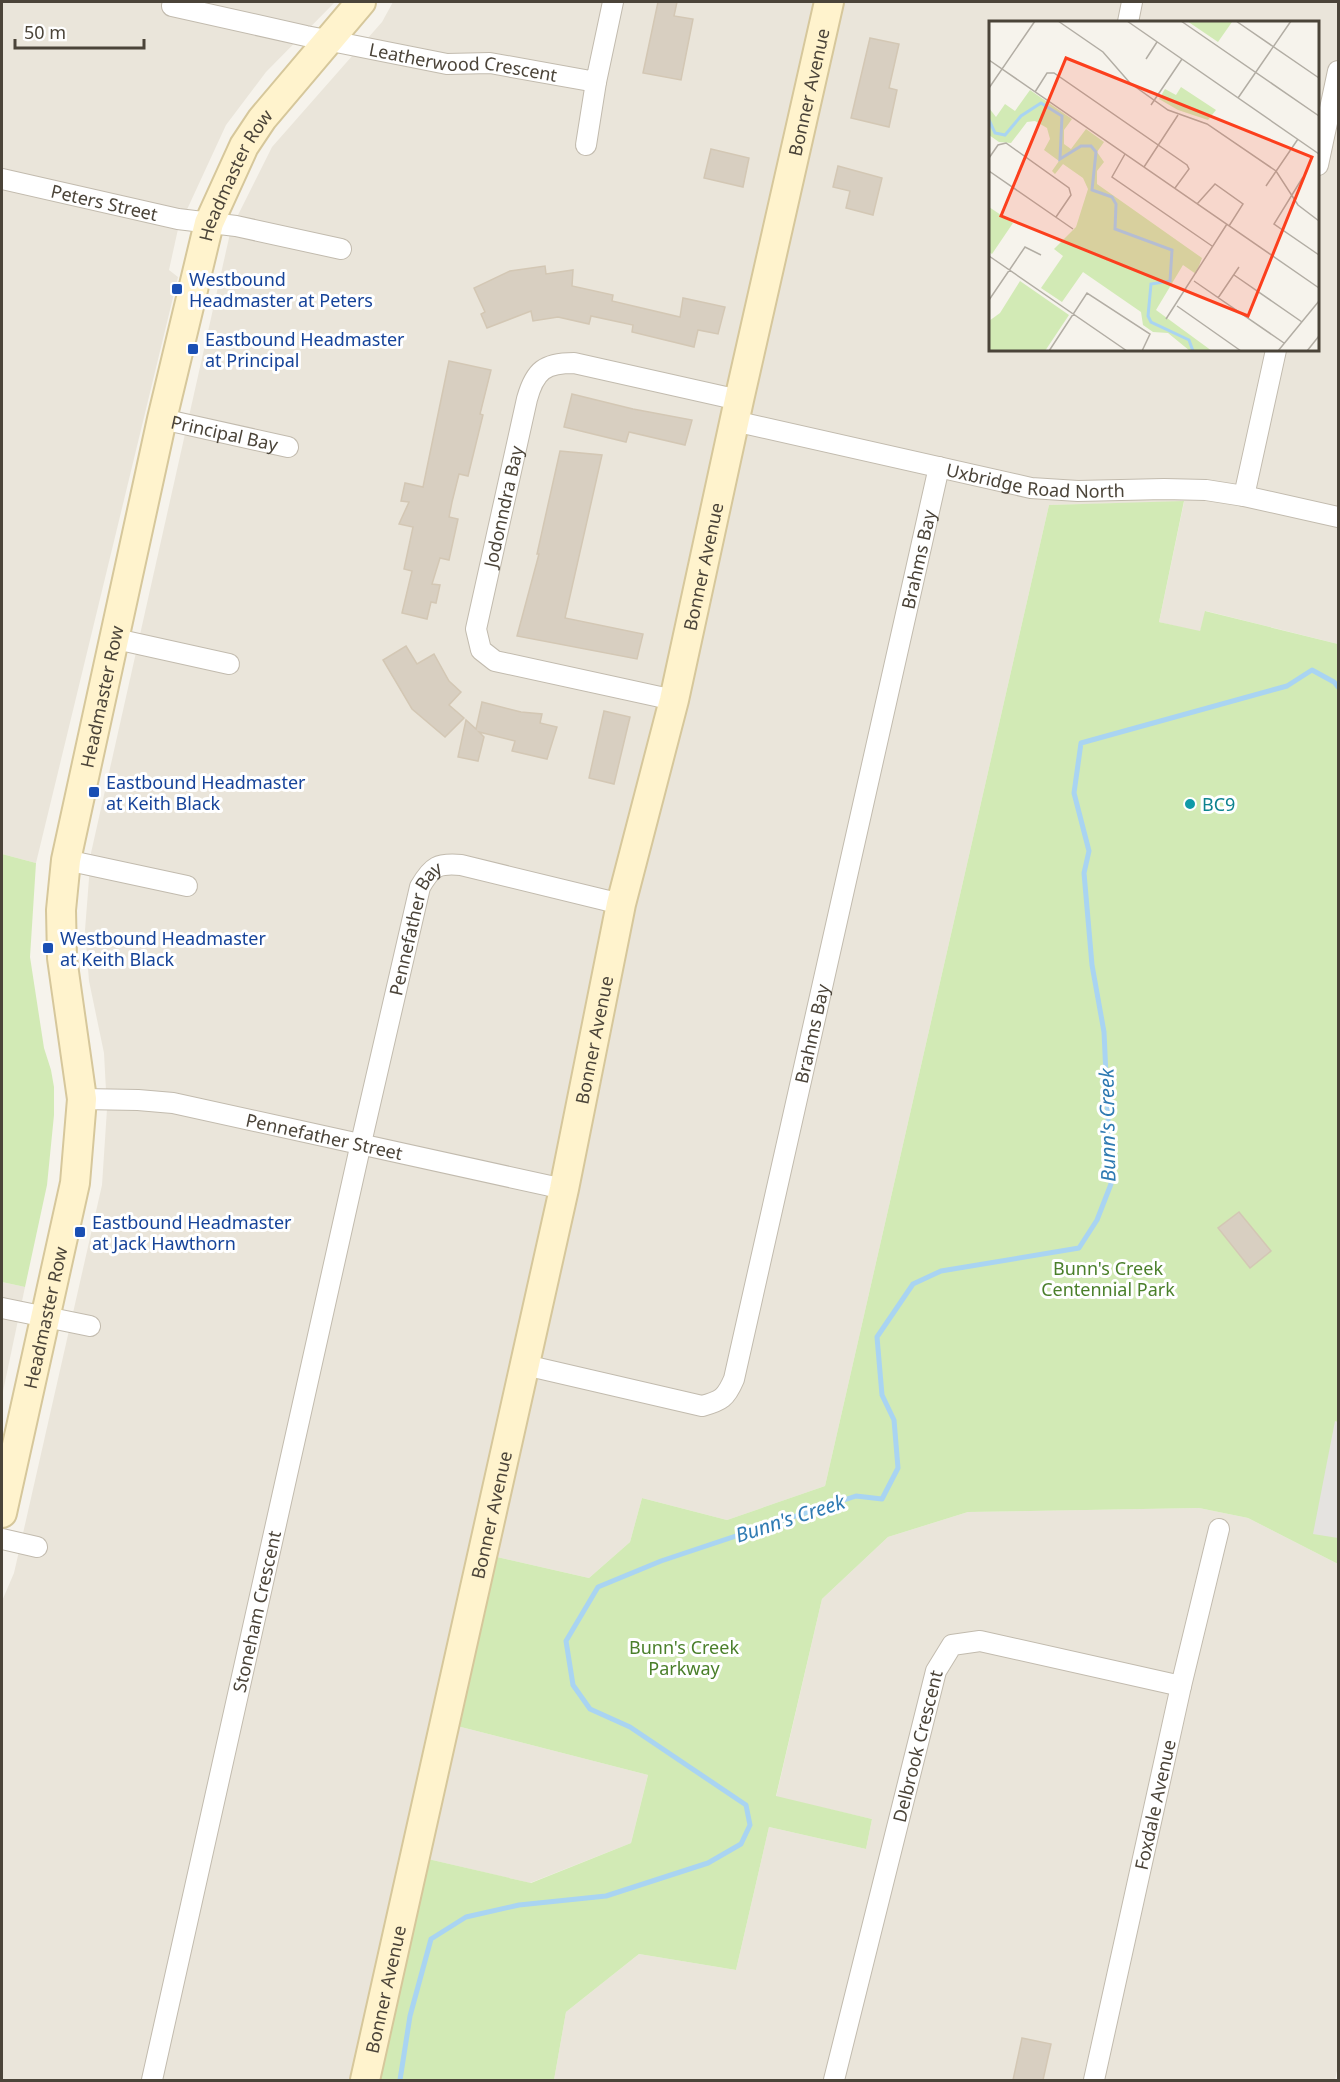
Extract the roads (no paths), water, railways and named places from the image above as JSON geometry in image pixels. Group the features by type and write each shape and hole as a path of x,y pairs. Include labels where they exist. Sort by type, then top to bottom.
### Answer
{"street":[{"name":"Headmaster Row","path":"2,1513 75,1183 82,1099 62,958 61,910 66,860 116,639 162,419 209,223 244,146 262,119 361,2"},
{"path":"586,145 596,82 614,2"},
{"name":"Bonner Avenue","path":"365,2080 564,1189 621,904 674,700 736,411 829,2"},
{"path":"1128,21 1132,2"},
{"name":"Leatherwood Crescent","path":"172,6 447,64 490,63 596,82"},
{"path":"1319,156 1338,71"},
{"name":"Peters Street","path":"2,179 178,219 236,225 341,249"},
{"path":"1244,496 1276,351"},
{"name":"Jodonndra Bay","path":"674,700 495,661 482,650 476,629 531,382 542,369 557,363 574,363 736,411"},
{"name":"Uxbridge Road North","path":"736,411 939,467 1031,488 1078,492 1206,490 1338,517"},
{"name":"Principal Bay","path":"162,419 288,447"},
{"name":"Brahms Bay","path":"525,1365 702,1406 718,1401 728,1393 736,1368 939,467"},
{"path":"116,639 229,664"},
{"path":"66,860 187,886"},
{"name":"Pennefather Bay","path":"361,1143 420,887 429,872 443,863 461,865 621,904"},
{"name":"Pennefather Street","path":"82,1099 173,1103 564,1189"},
{"name":"Stoneham Crescent","path":"152,2080 361,1143"},
{"path":"2,1308 90,1326"},
{"name":"Foxdale Avenue","path":"1094,2080 1181,1686 1219,1529"},
{"path":"2,1539 37,1547"},
{"name":"Delbrook Crescent","path":"834,2080 936,1671 952,1645 980,1641 1181,1686"}],"waterway":[{"name":"Bunn's Creek","path":"400,2080 410,2016 431,1939 466,1917 519,1905 606,1896 708,1863 741,1844 750,1825 746,1805 630,1727 590,1709 573,1685 566,1641 598,1587 661,1561 856,1496 882,1499 898,1468 894,1420 882,1395 877,1337 913,1284 941,1271 1079,1248 1097,1220 1111,1184 1104,1032 1092,965 1084,873 1089,851 1074,793 1081,743 1287,686 1312,670 1334,682 1338,687"}],"place":[{"name":"Westbound Headmaster at Peters","path":"177,289"},
{"name":"Eastbound Headmaster at Principal","path":"193,349"},
{"name":"Eastbound Headmaster at Keith Black","path":"94,792"},
{"name":"BC9","path":"1190,804"},
{"name":"Westbound Headmaster at Keith Black","path":"48,948"},
{"name":"Eastbound Headmaster at Jack Hawthorn","path":"80,1232"}],"park label":[{"name":"Bunn's Creek Centennial Park","path":"1108,1278"},
{"name":"Bunn's Creek Parkway","path":"684,1657"}]}
